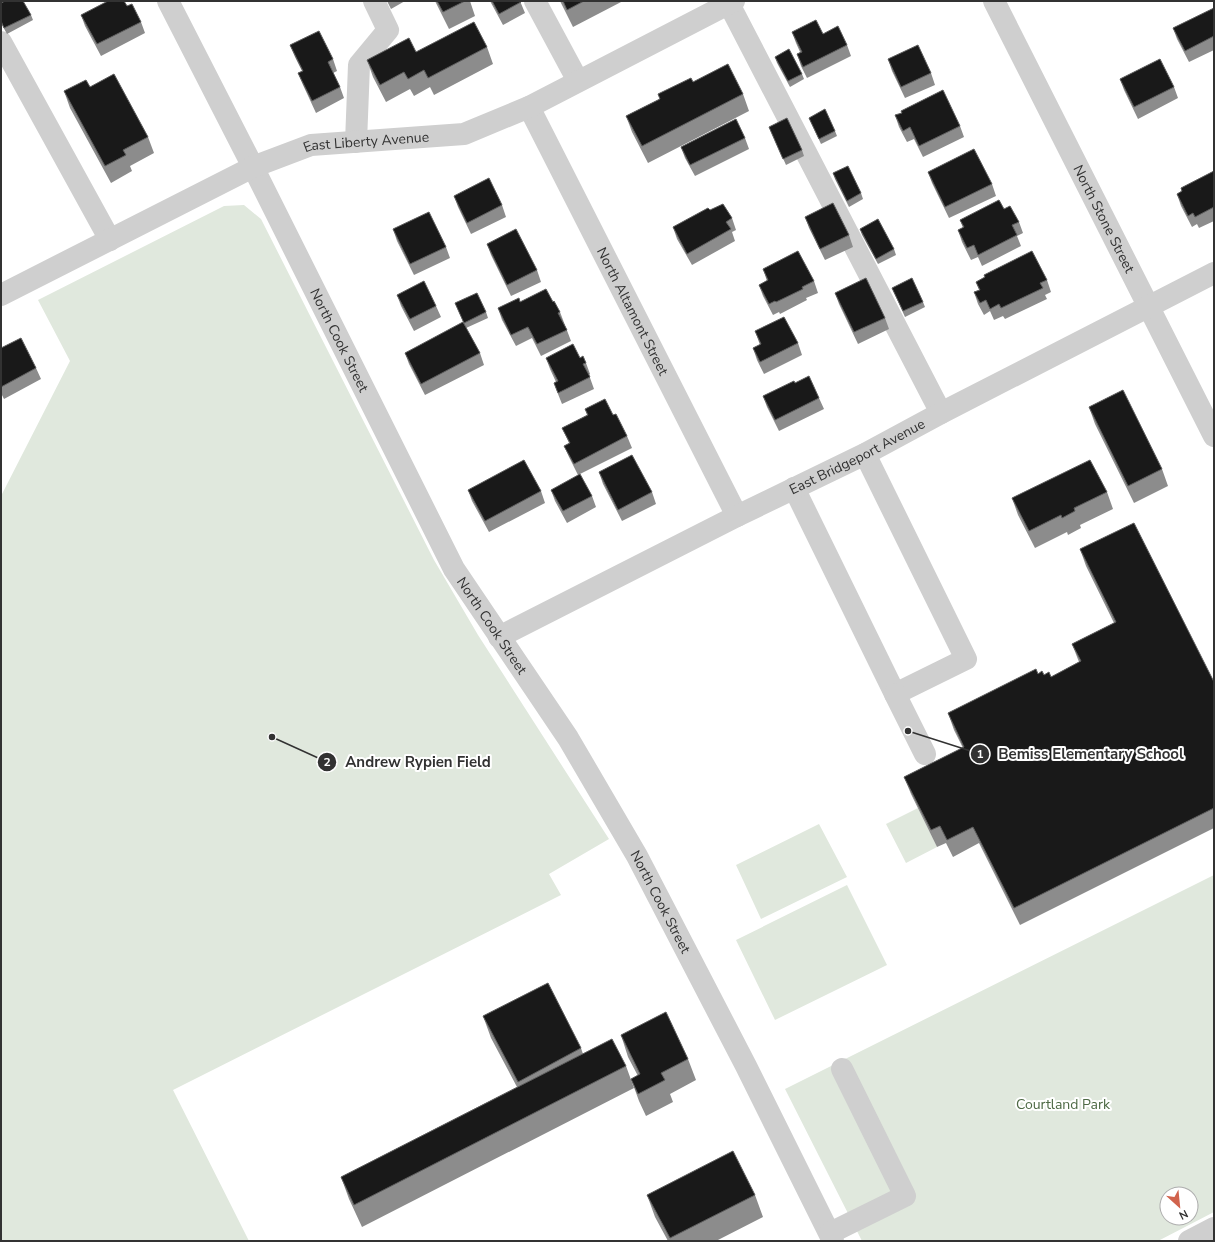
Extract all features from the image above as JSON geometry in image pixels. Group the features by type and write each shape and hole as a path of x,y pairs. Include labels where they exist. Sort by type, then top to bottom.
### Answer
{"street":[{"name":"North Cook Street","path":"168,1 454,570 568,738 637,856 746,1066 832,1237"},
{"path":"356,142 359,65 388,30 374,1"},
{"path":"535,1 578,81"},
{"name":"North Stone Street","path":"994,1 1214,436"},
{"name":"East Liberty Avenue","path":"1,294 253,168 311,145 464,134 529,107 732,2"},
{"path":"732,2 940,413"},
{"path":"1,42 110,240"},
{"name":"North Altamont Street","path":"529,107 736,516"},
{"name":"East Bridgeport Avenue","path":"499,637 736,516 865,454 940,413 1214,273"},
{"path":"865,454 966,659 895,694"},
{"path":"794,488 925,754"},
{"path":"832,1237 905,1196 842,1069"},
{"path":"1190,1241 1214,1228"}],"green space":[{"path":"244,205 261,219 434,560 478,635 609,839 549,874 561,895 173,1090 249,1241 1,1241 1,496 70,361 38,300 224,206"},
{"path":"918,808 937,847 906,863 886,824"},
{"path":"819,824 847,877 761,919 736,865"},
{"name":"Courtland Park","path":"1214,875 1214,1212 1199,1220 1199,1186 1159,1186 1159,1226 1187,1226 1158,1241 862,1241 785,1089"},
{"path":"847,885 887,965 775,1020 736,940"}],"building":[{"path":"5,1 23,1 31,15 4,28 1,21 1,3"},
{"path":"108,1 124,1 127,6 132,4 141,22 97,44 81,15"},
{"path":"437,1 465,1 443,12"},
{"path":"492,1 520,1 521,2 499,14"},
{"path":"563,1 584,1 567,10"},
{"path":"1214,8 1214,36 1185,51 1173,28"},
{"path":"816,20 823,34 838,26 847,45 803,67 797,54 802,52 792,32"},
{"path":"474,22 487,47 428,78 424,70 408,79 404,72 380,85 367,60 409,38 416,52"},
{"path":"319,31 333,59 328,62 340,87 312,101 298,73 303,71 290,45"},
{"path":"918,45 931,73 901,87 888,59"},
{"path":"789,49 802,74 788,81 775,57"},
{"path":"1160,59 1174,87 1134,107 1120,79"},
{"path":"728,64 743,94 642,146 626,116 660,99 658,94 691,78 693,82"},
{"path":"114,74 148,137 123,150 126,155 105,166 64,91 86,80 90,87"},
{"path":"943,90 960,126 919,146 910,127 903,131 895,115 902,113 901,111"},
{"path":"825,109 835,131 819,139 809,118"},
{"path":"787,118 802,150 783,159 769,127"},
{"path":"736,119 745,138 690,165 681,147"},
{"path":"974,149 992,184 945,207 928,172"},
{"path":"848,166 861,193 847,201 833,173"},
{"path":"1214,171 1214,207 1195,217 1193,213 1188,216 1177,194 1182,191 1181,188"},
{"path":"489,178 502,205 467,223 454,196"},
{"path":"999,200 1004,209 1010,206 1019,222 1012,225 1017,235 978,255 974,245 967,248 958,230 964,227 960,220"},
{"path":"833,203 849,235 820,249 805,217"},
{"path":"723,204 732,218 726,222 731,229 687,254 673,227 708,208 710,210"},
{"path":"429,212 446,247 410,264 393,229"},
{"path":"878,219 894,249 876,259 860,229"},
{"path":"516,229 537,270 507,285 487,244"},
{"path":"798,251 814,281 802,287 803,289 769,304 759,285 768,280 763,269"},
{"path":"1032,251 1047,280 1040,283 1043,288 1001,308 999,304 990,309 986,300 980,303 974,292 980,290 976,282 985,277 984,275"},
{"path":"866,278 885,318 854,332 835,293"},
{"path":"912,278 923,302 903,311 892,288"},
{"path":"424,281 436,306 410,319 397,295"},
{"path":"546,289 560,312 558,313 567,330 537,344 528,327 511,335 498,308 519,298 520,302"},
{"path":"477,293 486,312 464,323 455,303"},
{"path":"784,317 798,343 760,362 753,348 761,344 755,331"},
{"path":"463,322 480,353 421,384 405,353"},
{"path":"21,338 36,368 1,387 1,348"},
{"path":"573,344 580,358 583,356 586,363 583,364 590,377 558,393 554,383 558,381 546,358"},
{"path":"809,376 819,398 775,420 763,396 794,381 795,383"},
{"path":"1123,390 1162,469 1128,486 1089,407"},
{"path":"605,399 613,415 616,414 627,436 574,464 564,446 570,443 562,428 588,415 585,409"},
{"path":"632,455 652,492 618,510 599,472"},
{"path":"524,460 541,491 485,521 468,490"},
{"path":"1090,460 1107,492 1074,508 1075,511 1062,518 1061,515 1029,531 1012,498"},
{"path":"580,474 592,496 563,511 551,490"},
{"path":"1134,523 1214,682 1214,808 1014,908 973,827 947,840 940,826 931,830 904,777 964,747 948,713 1036,669 1038,674 1042,671 1044,675 1049,672 1051,677 1081,661 1072,644 1116,622 1080,549"},
{"path":"548,983 581,1048 518,1082 483,1016"},
{"path":"666,1012 688,1059 661,1073 665,1080 638,1094 631,1079 640,1074 621,1035"},
{"path":"612,1039 626,1066 354,1205 341,1177"},
{"path":"733,1151 755,1195 670,1238 647,1195"}],"place":[{"name":"Bemiss Elementary School","path":"908,731"},
{"name":"Andrew Rypien Field","path":"272,737"}]}
